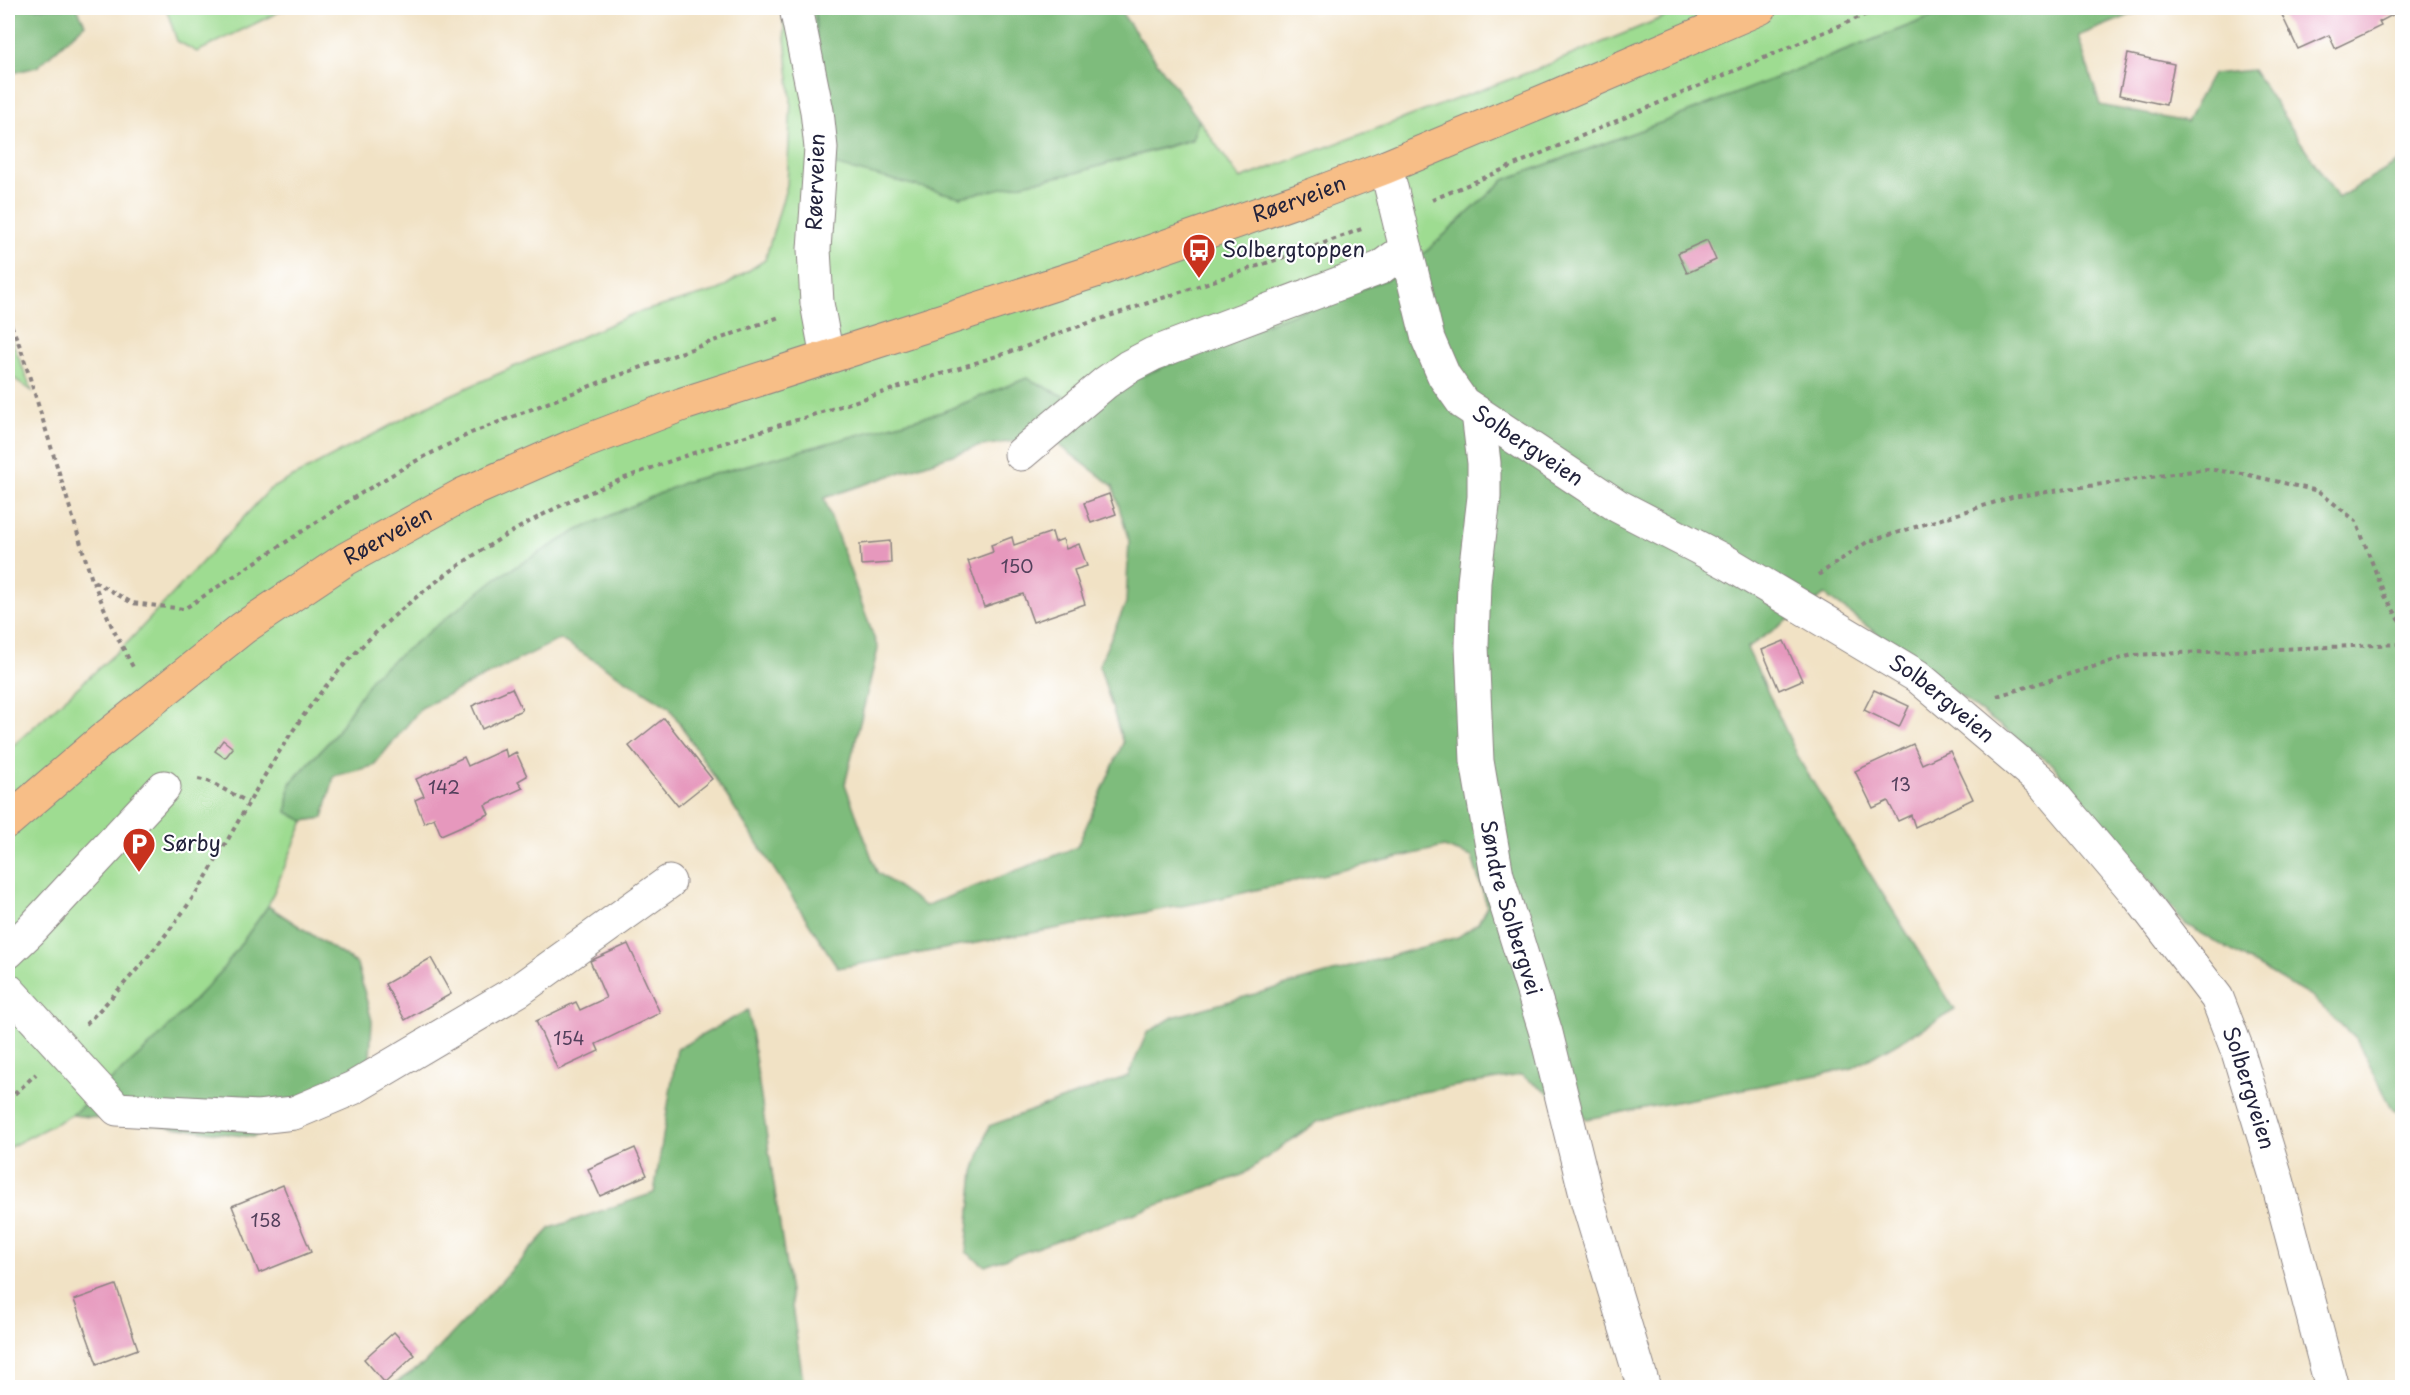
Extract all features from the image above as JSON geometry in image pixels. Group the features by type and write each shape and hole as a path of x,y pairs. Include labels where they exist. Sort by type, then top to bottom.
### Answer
{"main road":[{"name":"Røerveien","path":"8,821 188,670 243,628 346,559 464,494 571,447 683,404 1216,230 1386,167 1760,8"}],"street":[{"name":"Røerveien","path":"796,8 817,111 821,148 814,249 817,303 827,357"},
{"name":"Solbergveien","path":"1386,167 1396,216 1428,339 1435,358 1463,403 1618,506 1728,563 1917,676 2042,782 2137,894 2217,998 2238,1052 2277,1180 2332,1388"},
{"path":"1021,454 1128,367 1153,354 1380,268 1406,249"},
{"name":"Søndre Solbergvei","path":"1478,413 1484,463 1484,497 1474,582 1472,646 1477,761 1497,875 1546,1033 1588,1203 1644,1388"},
{"path":"8,952 164,787"},
{"path":"8,990 117,1109 258,1117 294,1113 353,1088 519,990 669,882"}],"path":[{"path":"62,1050 160,942 204,880 248,802 309,706 361,648 391,619 453,569 486,547 552,511 621,481 693,454 1025,347 1059,333 1308,249 1396,216 1881,8"},
{"path":"8,317 21,349 92,580 112,627 135,671"},
{"path":"1784,597 1867,542 2012,497 2207,469 2318,491 2356,521 2385,596 2403,624"},
{"path":"92,580 132,603 184,609"},
{"path":"1956,708 2132,655 2403,644"},
{"path":"164,787 177,778 190,777 208,781 248,802"}],"green space":[{"path":"24,8 77,8 85,24 37,67 8,74 8,12"},
{"path":"166,8 287,8 197,52 177,41"},
{"path":"782,8 815,8 822,162 1075,173 1192,140 1199,120 1240,179 1535,70 1686,8 1954,8 1663,122 1504,180 1403,273 1077,403 1027,378 942,412 685,482 373,676 334,736 290,783 287,812 304,821 268,906 220,973 153,1043 72,1115 8,1148 8,750 129,641 270,489 435,402 633,314 719,290 765,260 787,185 791,99"},
{"path":"815,8 1118,8 1199,120 1192,139 1075,173 960,197 822,162"},
{"path":"1954,8 2148,8 2078,36 2100,105 2186,122 2212,74 2253,70 2338,198 2402,160 2402,1114 2393,1110 2356,1039 2313,998 2185,924 2054,766 1825,595 1747,648 1801,763 1955,1010 1853,1068 1587,1119 1521,1075 1393,1097 1317,1122 1242,1175 985,1266 966,1252 974,1172 989,1126 1128,1076 1147,1033 1173,1017 1458,937 1478,923 1487,906 1472,857 1444,847 1203,902 838,968 669,707 560,639 421,708 373,766 334,776 323,818 304,821 287,812 290,784 334,736 373,676 498,577 578,530 685,482 942,412 1027,378 1077,403 1274,321 1403,273 1504,180 1663,122","holes":["1047,436 1113,486 1129,541 1126,603 1099,665 1123,743 1077,847 925,906 877,872 845,784 878,649 824,498 976,447"]},
{"path":"8,331 32,391 8,374"},
{"path":"268,906 357,964 372,1021 368,1094 252,1137 72,1115 153,1043 220,973"},
{"path":"748,1010 804,1387 389,1387 424,1364 551,1228 654,1193 677,1049"}],"building":[{"path":"2287,8 2402,8 2402,10 2379,22 2381,26 2335,48 2329,35 2298,49 2280,11"},
{"path":"2128,54 2174,64 2166,105 2119,95"},
{"path":"1707,240 1716,260 1687,273 1678,253"},
{"path":"1109,494 1116,514 1091,523 1084,503"},
{"path":"1052,532 1055,542 1063,539 1066,549 1079,544 1087,566 1074,570 1085,604 1033,622 1023,594 984,607 968,561 993,552 991,545 1012,537 1014,545"},
{"path":"890,541 891,563 861,565 860,544"},
{"path":"1784,641 1802,680 1779,690 1762,650"},
{"path":"512,688 522,710 482,729 472,706"},
{"path":"1874,690 1909,706 1899,727 1864,710"},
{"path":"664,718 712,779 678,806 629,746"},
{"path":"223,740 233,748 225,758 215,751"},
{"path":"1913,744 1922,764 1950,751 1973,799 1915,827 1911,815 1898,821 1888,801 1873,808 1855,771"},
{"path":"505,749 507,757 516,752 527,776 518,781 523,788 485,805 489,814 441,835 434,818 424,823 415,800 424,796 416,779 464,757 468,766"},
{"path":"628,944 660,1013 596,1044 599,1051 558,1070 536,1021 576,1002 580,1010 606,998 590,961"},
{"path":"431,958 451,994 405,1020 385,984"},
{"path":"635,1148 647,1175 600,1196 588,1169"},
{"path":"283,1185 311,1252 259,1273 232,1206"},
{"path":"116,1285 138,1349 97,1364 74,1300"},
{"path":"394,1332 415,1355 385,1383 364,1359"}],"place":[{"name":"Solbergtoppen","path":"1199,279"},
{"name":"Sørby","path":"139,873"}]}
